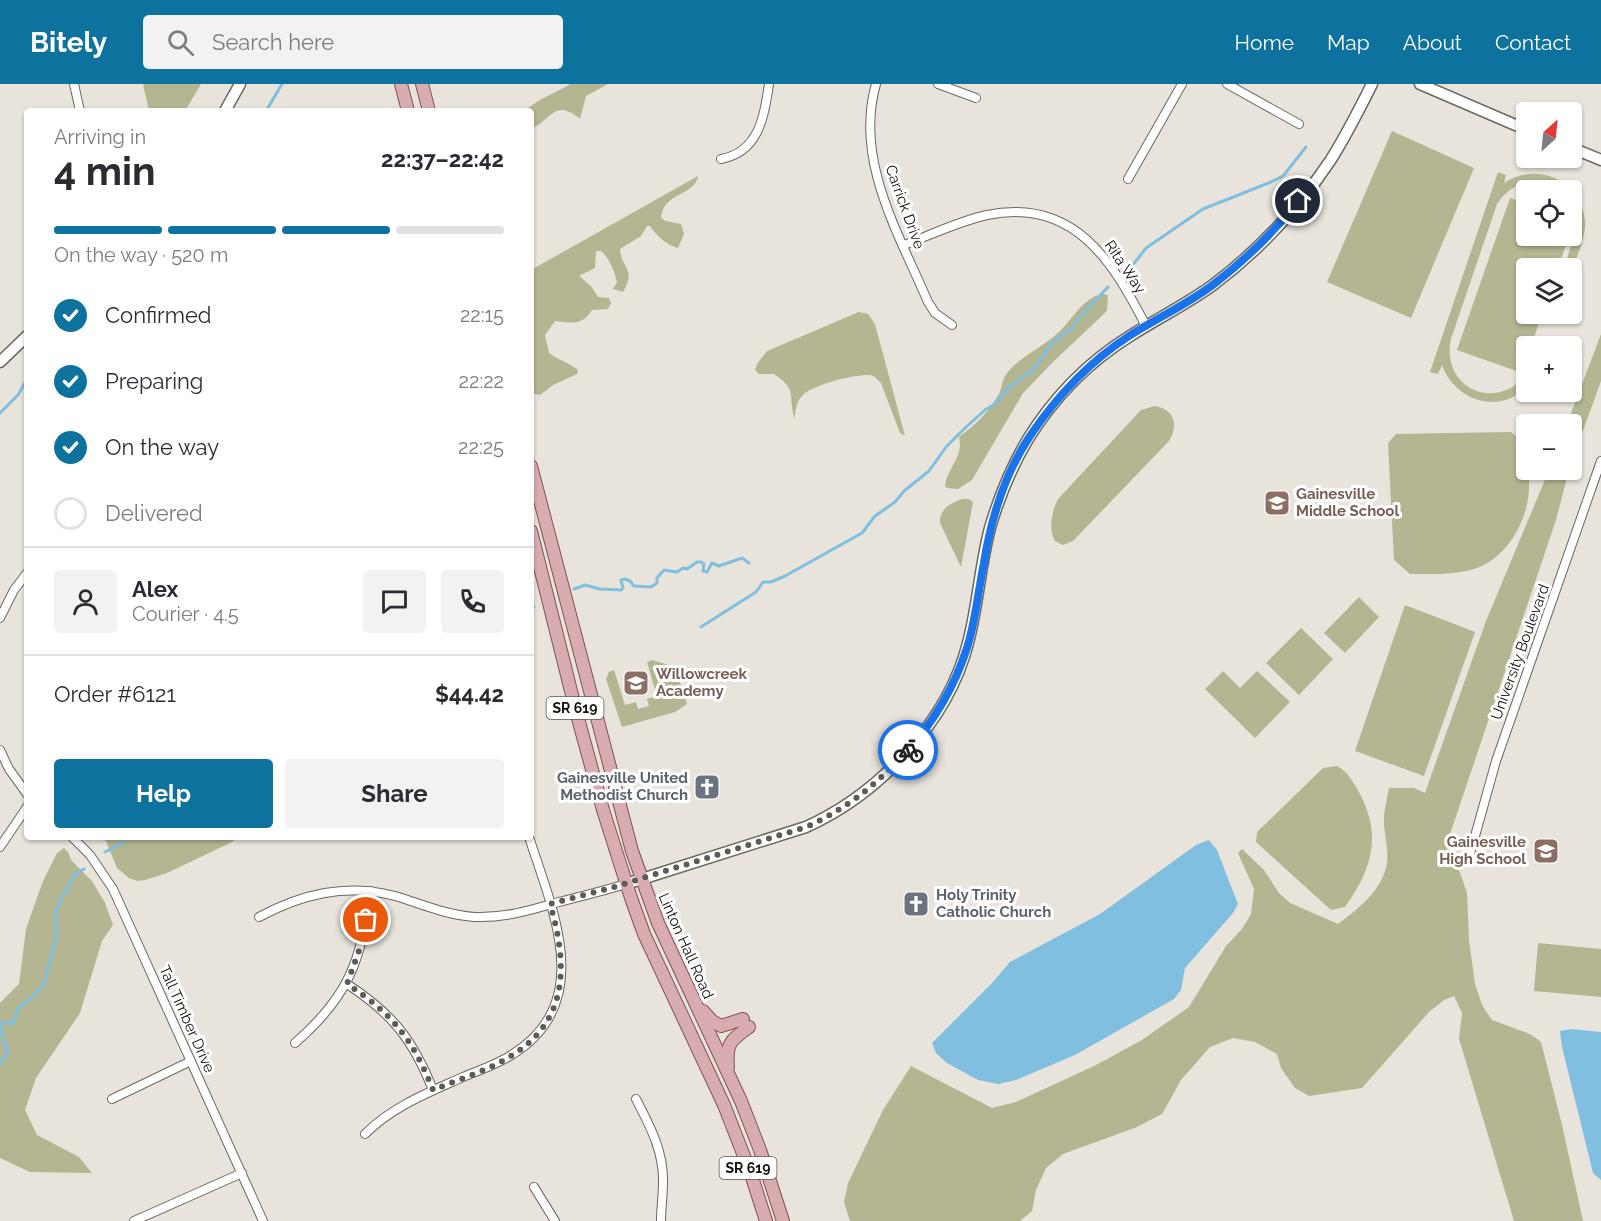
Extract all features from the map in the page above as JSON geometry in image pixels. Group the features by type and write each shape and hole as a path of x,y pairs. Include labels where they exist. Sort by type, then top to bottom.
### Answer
{"main road":[{"path":"401,84 407,108"},
{"path":"422,84 428,108"},
{"name":"Linton Hall Road","path":"534,478 596,718 641,879 658,923 728,1074 760,1150 783,1221"},
{"name":"Linton Hall Road","path":"534,543 576,711 626,884 644,934 726,1111 766,1221"},
{"path":"696,1005 712,1021 721,1026 746,1023 729,1045 728,1074"}],"street":[{"path":"74,84 79,108"},
{"path":"227,108 240,84"},
{"path":"721,159 738,154 753,140 763,116 769,84"},
{"name":"Carrick Drive","path":"876,84 870,115 870,147 877,177 928,302 936,313 952,325"},
{"path":"938,84 976,98"},
{"path":"1128,179 1182,84"},
{"path":"1227,84 1299,124"},
{"path":"259,917 298,898 319,892 354,890 395,896 441,911 476,917 514,915 626,884 774,838 823,820 862,795 895,765 918,739 942,705 968,646 990,528 1016,460 1046,414 1089,366 1110,349 1213,285 1288,214 1330,160 1372,84"},
{"path":"1420,84 1516,125"},
{"path":"1582,152 1601,160"},
{"name":"Rita Way","path":"904,245 986,216 1022,213 1050,218 1074,230 1098,249 1122,282 1146,326"},
{"path":"0,362 24,339"},
{"name":"University Boulevard","path":"1470,854 1496,761 1601,461"},
{"path":"0,618 14,590 24,577"},
{"path":"0,750 9,769 24,790"},
{"path":"0,847 24,811"},
{"name":"Tall Timber Drive","path":"75,840 90,855 113,889 264,1221"},
{"path":"364,1134 392,1112 433,1090 515,1053 545,1024 558,996 562,969 559,933 531,840"},
{"path":"295,1043 329,1009 347,984 360,948 371,891"},
{"path":"347,984 365,995 396,1023 416,1051 433,1090"},
{"path":"112,1099 191,1061"},
{"path":"636,1099 655,1136 662,1164 664,1182 662,1221"},
{"path":"134,1221 242,1173"},
{"path":"534,1187 555,1221"}],"green space":[{"path":"143,84 201,84 187,108 148,108"},
{"path":"571,84 608,84 586,96 580,119 565,110 559,110 534,127 534,108 528,108"},
{"path":"1392,131 1474,168 1411,318 1327,282"},
{"path":"1498,172 1506,175 1504,183 1530,174 1558,180 1516,180 1516,187 1507,192 1497,204 1451,339 1450,356 1454,371 1463,382 1474,390 1487,393 1501,392 1516,384 1516,396 1491,402 1479,400 1457,388 1442,365 1438,374 1430,372"},
{"path":"698,176 691,187 667,203 663,210 661,218 681,224 684,234 678,248 666,242 650,226 647,226 641,236 620,249 629,278 623,292 613,289 617,282 611,265 601,251 596,251 595,268 579,276 591,286 598,297 609,298 611,303 608,309 592,310 580,321 572,323 555,321 545,335 549,353 578,370 577,374 553,385 540,395 534,394 534,268"},
{"path":"1510,198 1516,200 1516,246 1566,246 1561,258 1516,258 1516,324 1539,324 1534,336 1516,336 1516,371 1457,350"},
{"path":"1582,207 1585,221 1582,243"},
{"path":"1571,246 1581,246 1577,258 1567,258"},
{"path":"1103,294 1108,295 1107,311 1023,393 972,480 958,489 947,488 946,480 959,451 959,437 975,424 999,395 1005,376 1010,369 1059,332 1084,304"},
{"path":"859,312 868,314 875,324 905,436 900,433 881,383 872,376 863,375 827,383 802,395 798,401 795,419 787,385 774,374 759,374 755,370 767,351"},
{"path":"1601,334 1601,381 1582,433 1582,414 1571,414 1575,402 1582,402 1582,384"},
{"path":"1155,406 1167,410 1173,419 1174,429 1169,441 1073,541 1063,545 1055,541 1052,520 1058,499 1141,410"},
{"path":"1511,432 1516,436 1516,480 1529,480 1528,499 1522,521 1503,551 1484,565 1450,573 1410,574 1394,560 1388,443 1396,434"},
{"path":"1545,480 1566,480 1556,520 1447,843 1448,863 1459,870 1467,893 1469,940 1475,984 1482,1005 1492,1020 1530,1034 1541,1042 1583,1221 1514,1221 1459,1039 1462,1013 1454,996 1444,1000 1429,1012 1362,1088 1309,1096 1295,1088 1281,1068 1277,1054 1255,1042 1233,1038 1210,1047 1181,1080 1162,1114 1137,1127 1063,1154 1046,1168 1036,1190 1032,1211 1020,1221 850,1221 844,1202 848,1183 883,1110 911,1066 992,1108 1016,1102 1096,1065 1142,1040 1189,1007 1226,946 1242,929 1251,914 1254,889 1238,853 1242,849 1264,870 1279,893 1290,903 1338,924 1354,912 1375,890 1387,863 1384,816 1389,788 1414,788 1425,793 1486,621"},
{"path":"962,499 969,499 973,502 961,567 940,523 940,518 944,510"},
{"path":"1359,597 1379,617 1345,653 1324,633"},
{"path":"1405,605 1475,632 1424,776 1355,751"},
{"path":"1301,628 1333,659 1299,695 1266,663"},
{"path":"652,660 675,667 687,704 675,712 622,727 606,679 609,672 614,670 625,705 636,702 638,709 649,706 647,699 657,696 647,662"},
{"path":"1223,671 1240,688 1257,671 1290,702 1255,738 1205,689"},
{"path":"1337,766 1348,775 1360,794 1371,824 1372,839 1367,866 1354,893 1345,907 1331,910 1256,842 1257,832 1323,768"},
{"path":"235,840 167,873 137,881 129,878 117,868 106,841"},
{"path":"64,848 71,860 92,881 105,903 113,925 102,941 80,1013 36,1078 25,1110 37,1135 79,1157 92,1173 30,1172 0,1158 0,1003 19,984 26,929 43,881 57,853"},
{"path":"1538,943 1601,949 1601,997 1534,991"}],"water":[{"path":"1209,840 1217,850 1238,904 1233,913 1185,968 1181,990 1174,999 1075,1055 1016,1080 998,1084 978,1080 947,1063 936,1053 932,1043 1010,962 1100,914 1196,845"},
{"path":"1571,1029 1601,1032 1601,1180 1593,1173 1562,1047 1560,1031"}],"waterway":[{"path":"268,108 282,84"},
{"path":"1132,266 1146,248 1203,209 1283,176 1306,147"},
{"path":"701,627 756,592 763,582 771,582 785,576 862,533 875,516 895,502 904,491 929,471 946,447 965,428 995,404 1008,388 1033,370 1052,343 1072,328 1108,287"},
{"path":"0,413 18,395 24,384"},
{"path":"574,589 585,585 600,589 621,590 623,588 621,580 625,579 634,586 651,587 657,583 657,578 664,570 677,572 701,562 704,564 703,571 707,572 712,563 719,566 742,558 749,563"},
{"path":"105,852 124,840"},
{"path":"0,1064 8,1052 0,1025 5,1022 11,1024 14,1022 18,1008 44,984 56,938 56,910 71,881 77,873 84,869"}],"way so far":[{"path":"366,920 360,948 347,984 365,995 396,1023 416,1051 433,1090 515,1053 545,1024 553,1011 561,987 562,969 559,933 550,904 611,888 774,838 823,820 872,787 908,750"}],"place":[{"name":"Gainesville Middle School","path":"1277,503"},
{"name":"Willowcreek Academy","path":"636,683"},
{"name":"Gainesville United Methodist Church","path":"707,787"},
{"name":"Gainesville High School","path":"1546,851"},
{"name":"Holy Trinity Catholic Church","path":"916,904"}],"route":[{"path":"908,750 942,705 960,667 975,616 990,528 1005,485 1030,436 1071,384 1089,366 1130,335 1213,285 1263,240 1298,201"}]}
